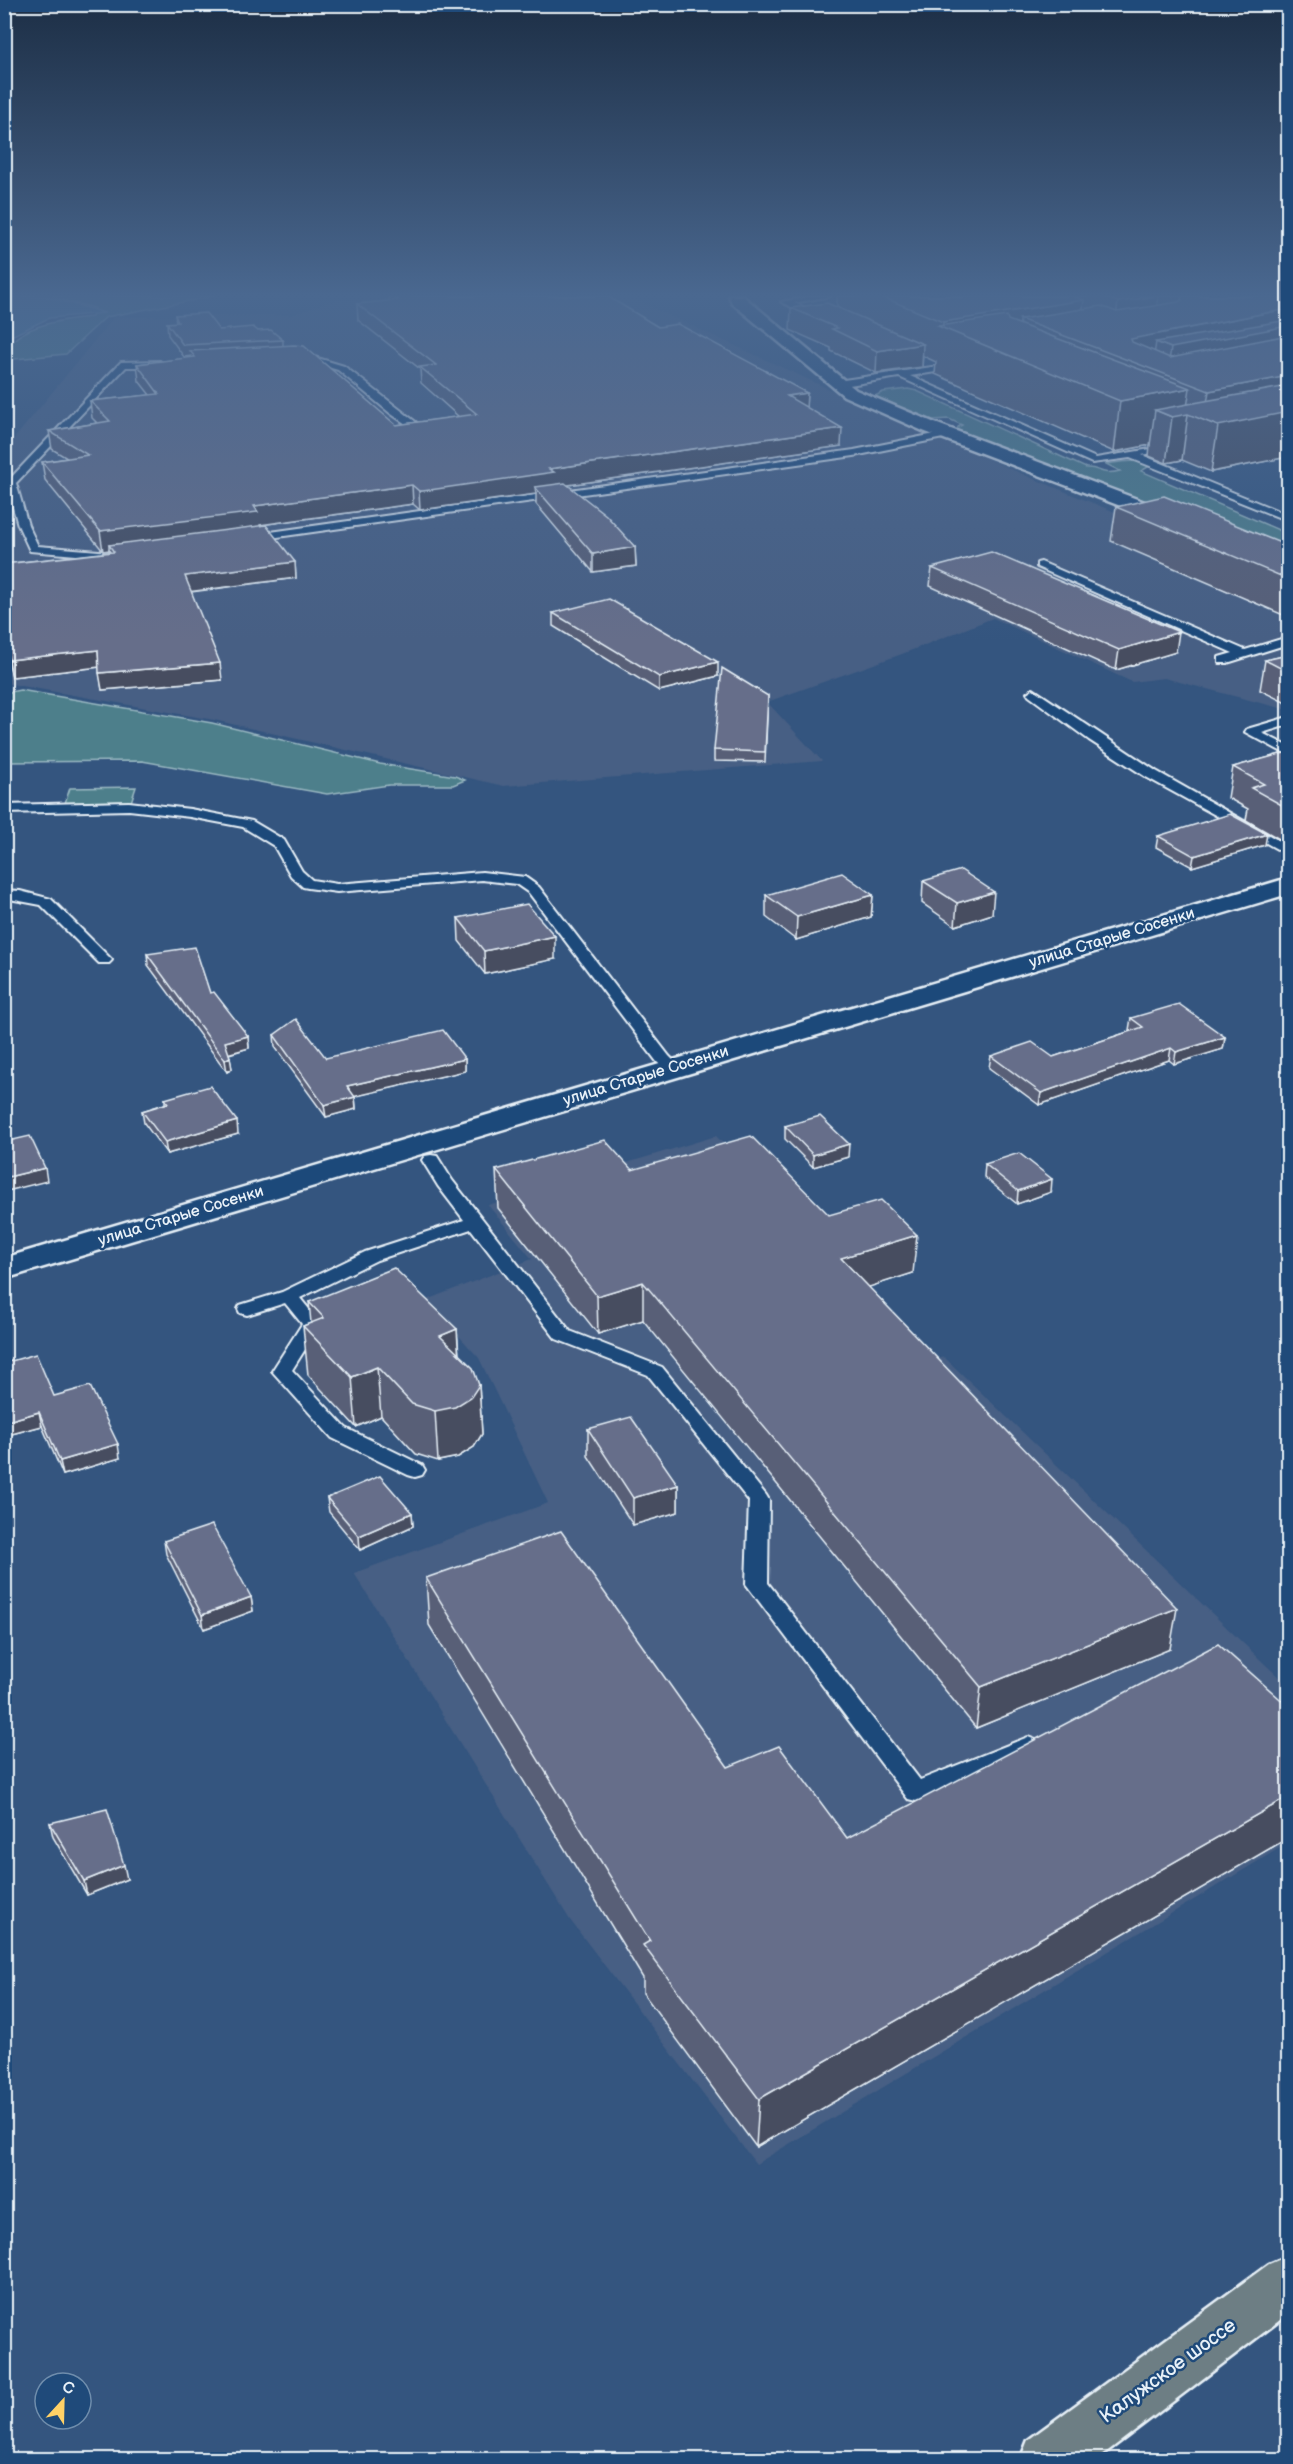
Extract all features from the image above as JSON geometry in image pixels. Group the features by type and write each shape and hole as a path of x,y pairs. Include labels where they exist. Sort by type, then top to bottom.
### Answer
{"highway":[{"name":"Калужское шоссе","path":"1048,2460 1288,2282"}],"main road":[{"path":"895,411 950,435 1191,526"},
{"name":"улица Старые Сосенки","path":"4,1269 1288,886"},
{"name":"улица Старые Сосенки","path":"4,1289 430,1160 1288,906"}],"lane":[{"path":"79,411 11,483 23,525 34,549 104,556 128,553"},
{"path":"393,411 425,432"},
{"path":"982,411 1095,461 1182,445"},
{"path":"234,539 424,515 854,453 950,435"},
{"path":"1131,454 1288,518"},
{"path":"1041,565 1244,653"},
{"path":"1223,660 1288,640"},
{"path":"1034,693 1093,738 1151,774 1288,851"},
{"path":"1288,722 1251,732 1288,751"},
{"path":"4,810 129,806 190,813 247,824 279,843 296,873 308,884 337,888 482,876 520,880 534,890 673,1068"},
{"path":"4,894 20,895 46,902 104,960"},
{"path":"430,1160 563,1335 655,1371 759,1500 757,1584 916,1792 1049,1737"},
{"path":"247,1310 289,1296 371,1256 476,1222"},
{"path":"289,1296 312,1324 282,1371 339,1433 415,1470"}],"shaded area":[{"path":"37,411 879,411 1027,476 1288,583 1288,710 1164,678 1132,682 993,618 902,654 767,702 822,761 504,786 214,720 5,683 4,451"},
{"path":"716,1136 803,1225 914,1365 944,1357 1288,1686 1288,1843 756,2164 570,1920 354,1573 548,1503 479,1358 426,1300 532,1259 488,1205"}],"green space":[{"path":"911,411 961,411 1086,468 1113,472 1120,471 1106,464 1140,462 1150,466 1141,471 1288,534 1288,555 1238,541 957,431 962,425 949,419 933,420"},
{"path":"20,690 212,723 380,764 455,776 465,780 453,785 389,785 327,794 142,761 5,762 5,693"},
{"path":"136,787 131,802 65,803 70,788"}],"building":[{"path":"100,411 380,411 396,425 477,414 473,411 813,411 842,428 549,469 554,472 423,491 419,491 412,485 254,506 258,512 100,531 42,462 88,455 49,431 110,421"},
{"path":"1157,411 1288,411 1218,426 1188,414 1172,417"},
{"path":"565,483 606,515 635,547 593,554 535,487"},
{"path":"1164,496 1288,546 1288,579 1116,507"},
{"path":"266,525 295,562 185,576 220,663 99,673 98,650 9,660 4,639 4,564 114,552 109,545"},
{"path":"991,552 1179,632 1119,650 932,568"},
{"path":"609,599 718,662 659,677 553,613"},
{"path":"1288,655 1288,672 1265,660"},
{"path":"722,668 768,696 765,752 714,750"},
{"path":"1288,752 1287,808 1251,788 1264,784 1233,767"},
{"path":"1230,814 1267,834 1194,856 1158,836"},
{"path":"961,870 994,892 957,903 923,881"},
{"path":"842,873 873,895 797,917 766,895"},
{"path":"527,904 555,936 484,951 458,918"},
{"path":"195,947 210,993 214,992 248,1036 225,1042 230,1057 225,1060 147,954"},
{"path":"1179,1004 1225,1037 1176,1052 1171,1048 1041,1093 991,1056 1032,1042 1053,1057 1143,1027 1131,1018"},
{"path":"296,1019 326,1058 443,1030 465,1059 347,1086 355,1097 324,1105 274,1035"},
{"path":"210,1086 237,1121 165,1142 142,1111 168,1103 165,1099"},
{"path":"820,1116 849,1144 813,1155 785,1126"},
{"path":"30,1136 45,1168 4,1178 4,1142"},
{"path":"751,1136 829,1215 881,1200 917,1235 841,1258 1177,1608 981,1687 643,1282 597,1296 496,1170 605,1140 632,1170"},
{"path":"1019,1153 1052,1179 1018,1191 985,1164"},
{"path":"394,1268 457,1329 440,1336 473,1368 479,1385 471,1397 455,1407 435,1411 412,1404 377,1367 352,1377 303,1326 324,1318 309,1302"},
{"path":"36,1354 54,1396 90,1386 118,1444 60,1461 39,1412 4,1422 4,1363"},
{"path":"631,1417 678,1485 633,1498 588,1429"},
{"path":"380,1476 412,1513 359,1536 327,1498"},
{"path":"212,1525 251,1597 202,1615 164,1541"},
{"path":"561,1531 728,1767 779,1746 847,1838 1218,1644 1288,1706 1288,1797 759,2099 643,1945 650,1941 426,1578"},
{"path":"107,1809 124,1865 84,1881 50,1823"}]}
